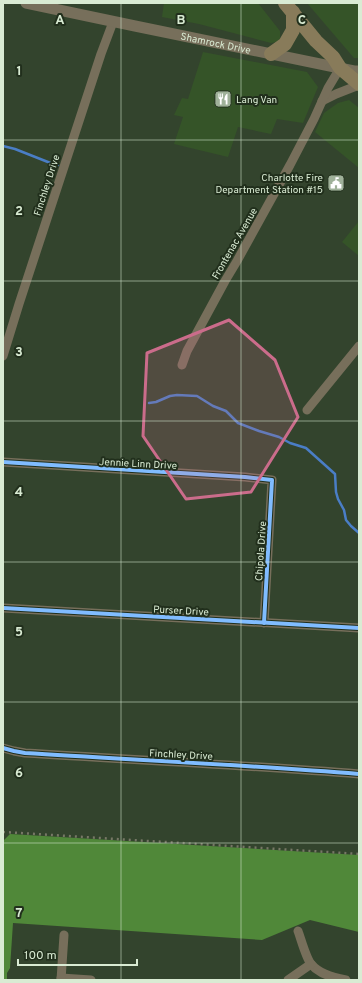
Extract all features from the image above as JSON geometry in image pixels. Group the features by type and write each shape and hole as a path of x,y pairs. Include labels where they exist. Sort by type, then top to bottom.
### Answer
{"main road":[{"path":"271,54 285,44 293,30 289,8"},
{"path":"289,8 340,68 359,85"}],"street":[{"name":"Shamrock Drive","path":"26,3 113,22 359,71"},
{"name":"Finchley Drive","path":"3,356 113,22"},
{"name":"Frontenac Avenue","path":"182,365 187,351 290,165 340,68"},
{"path":"322,101 359,85"},
{"path":"307,410 359,346"},
{"name":"Jennie Linn Drive","path":"3,462 272,480"},
{"name":"Chipola Drive","path":"264,623 272,480"},
{"name":"Purser Drive","path":"3,608 359,628"},
{"name":"Finchley Drive","path":"3,748 25,752 359,774"},
{"path":"298,931 311,964 327,975 346,980"},
{"path":"64,935 61,979 91,980"},
{"path":"288,980 311,964"}],"highlighted area":[{"path":"229,320 275,360 298,417 251,492 186,499 143,436 147,353"}],"shaded area":[{"path":"164,3 258,3 280,31 280,39 271,43 199,24 162,17"},
{"path":"307,3 359,3 359,58 354,58"},
{"path":"203,52 307,72 318,87 303,123 277,119 271,134 238,127 228,157 174,144 183,117 174,115 182,98 188,99"},
{"path":"349,100 359,108 359,168 315,132 324,113 338,103"},
{"path":"359,221 359,256 342,242"},
{"path":"10,834 359,855 359,932 310,920 262,940 13,923 10,968 7,973 7,980 3,980 3,841"}],"waterway":[{"path":"3,146 58,165"},
{"path":"149,403 156,402 170,396 197,396 213,406 226,411 238,423 306,448 335,474 336,492 344,510 346,520 359,533"}],"railway":[{"path":"3,832 359,854"}],"cycle path":[{"path":"3,462 272,480 264,623"},
{"path":"3,608 359,628"},
{"path":"3,748 25,753 359,774"}],"place":[{"name":"Lang Van","path":"223,99"},
{"name":"Charlotte Fire Department Station #15","path":"336,183"}]}
